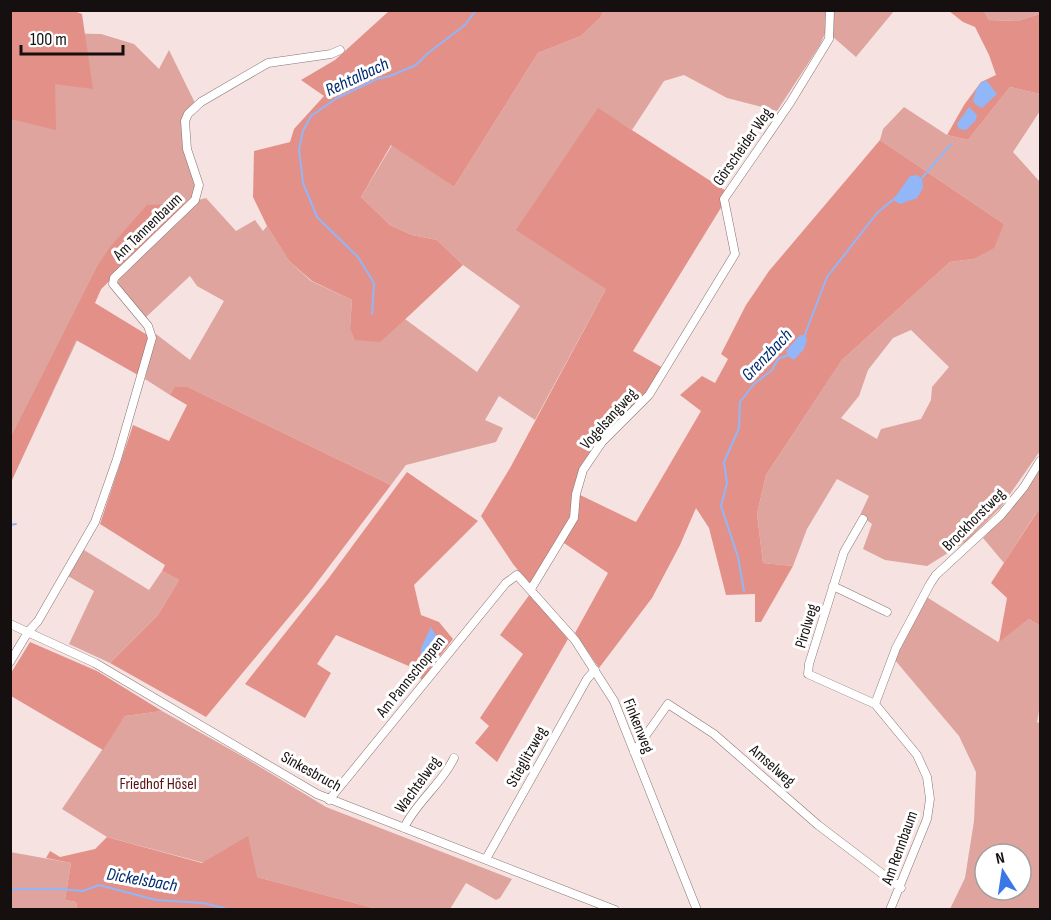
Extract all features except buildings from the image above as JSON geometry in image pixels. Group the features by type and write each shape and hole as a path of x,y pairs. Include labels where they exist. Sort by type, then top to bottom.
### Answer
{"street":[{"name":"Görscheider Weg","path":"687,334 735,254 724,199 790,103 829,39 830,10"},
{"name":"Am Tannenbaum","path":"28,633 38,621 95,522 117,459 152,338 148,326 113,284 114,278 195,200 198,185 187,149 185,121 188,114 201,102 268,63 331,54 340,50"},
{"name":"Vogelsangweg","path":"531,589 574,518 576,494 583,470 602,442 649,395 687,334"},
{"name":"Brockhorstweg","path":"875,704 896,648 936,575 1011,504 1041,461"},
{"name":"Pirolweg","path":"808,674 809,664 844,552 862,519"},
{"name":"Finkenweg","path":"517,575 575,640 614,701 697,909"},
{"name":"Am Pannschoppen","path":"329,800 506,583 517,575"},
{"name":"Pirolweg","path":"833,586 887,612"},
{"name":"Sinkesbruch","path":"10,624 95,663 329,800 486,859 604,907 615,909"},
{"path":"10,662 28,633"},
{"name":"Stieglitzweg","path":"486,859 586,679 595,670"},
{"name":"Am Rennbaum","path":"808,674 875,704 917,755 927,777 930,799 927,819 901,888 890,909"},
{"name":"Amselweg","path":"634,752 668,704 714,734 818,825 901,888"},
{"name":"Wachtelweg","path":"404,828 411,815 449,768 454,758"}],"green space":[{"path":"604,11 826,11 826,31 820,45 777,111 727,98 684,75 664,81 632,130 598,109 606,289 535,420 499,396 485,420 503,428 496,442 406,465 391,485 188,387 174,387 170,395 145,379 156,334 190,360 224,301 197,286 190,276 145,318 117,285 119,279 198,200 206,198 236,231 255,220 263,231 267,226 289,261 311,281 352,300 350,328 381,342 405,319 477,372 520,306 463,265 437,240 412,235 390,225 361,197 392,145 454,187 538,53 581,36"},
{"path":"832,11 894,11 856,57 832,36"},
{"path":"984,11 1040,11 1040,14 1017,21 989,20"},
{"path":"46,33 101,34 134,44 159,69 169,50 195,103 185,117 196,179 196,193 189,203 101,289 11,482 11,81"},
{"path":"1010,87 1040,94 1040,111 1013,152 1040,182 1040,451 1001,507 967,541 927,566 885,560 863,549 872,524 860,515 869,496 837,479 807,529 793,566 763,563 757,514 766,475 842,360 950,262 973,259 1004,224 880,140 883,129 904,107 947,135 968,140","holes":["911,330 949,367 932,387 931,400 921,419 881,429 877,439 841,418 859,396 868,370 893,338"]},
{"path":"1040,469 1040,514 1036,513 1004,563 983,538 1011,510"},
{"path":"84,550 149,590 162,571 179,580 158,615 110,663 69,644 94,591 68,576"},
{"path":"925,596 998,642 1029,619 1040,626 1040,704 1037,723 1040,722 1040,909 950,909 965,878 974,821 976,772 959,736 894,659"},
{"name":"Friedhof Hösel","path":"162,711 326,807 512,879 500,898 496,900 466,883 450,909 377,909 107,837 62,809 125,716"},
{"path":"10,852 71,863 65,900 76,902 77,909 11,909"}],"shaded area":[{"path":"71,10 82,14 93,89 55,84 56,130 11,119 11,11"},
{"path":"389,11 604,11 581,36 538,53 454,187 391,145 361,197 390,225 412,235 437,240 463,265 381,342 355,340 350,328 352,300 312,281 289,261 267,226 253,197 254,151 290,142 294,129 324,96 301,80 335,60"},
{"path":"949,11 984,11 989,20 1017,21 1040,14 1040,94 1010,87 968,140 947,135 964,105 981,82 996,75 975,27 963,22"},
{"path":"598,108 726,191 722,206 633,351 663,368 647,394 580,469 578,494 636,522 701,411 680,395 702,376 715,383 728,359 721,354 746,305 769,271 880,140 1004,224 994,248 973,259 950,262 842,360 766,475 757,514 763,563 793,566 761,622 755,622 755,594 726,595 709,528 696,508 680,545 652,598 599,668 575,633 608,573 558,539 531,586 513,564 481,516 510,468 606,289 516,230"},
{"path":"189,203 101,289 95,303 149,336 138,375 76,340 11,482 11,437 98,265 110,247 147,205"},
{"path":"174,387 188,387 391,485 309,593 206,717 110,663 158,615 179,580 162,571 165,565 100,524 133,425 169,441 187,405 170,395"},
{"path":"407,472 478,521 414,585 421,615 439,622 453,639 422,680 411,667 336,635 317,664 331,673 305,718 245,684 328,579"},
{"path":"1037,512 1040,514 1040,626 1029,619 999,642 1007,598 991,583"},
{"path":"530,594 568,639 497,762 475,743 489,726 480,718 523,654 500,635"},
{"path":"30,642 97,671 162,711 125,716 103,750 11,696 11,673"},
{"path":"248,836 257,877 377,909 77,909 76,902 65,900 71,863 46,858 50,851 60,857 95,849 107,837 202,863"}],"water":[{"path":"986,80 997,94 982,108 973,101 978,86"},
{"path":"969,107 977,115 976,120 966,130 959,129 957,124"},
{"path":"917,175 922,179 923,188 917,198 900,204 893,200 910,176"},
{"path":"800,335 807,339 804,349 794,360 788,356 786,351"},
{"path":"431,627 441,644 424,667 420,663 421,648"}],"waterway":[{"name":"Rehtalbach","path":"372,314 374,283 358,257 317,217 303,183 299,149 303,131 311,116 337,98 377,79 416,65 465,25 476,10"},
{"name":"Grenzbach","path":"921,179 951,144"},
{"name":"Grenzbach","path":"804,337 827,277 877,213 895,198"},
{"name":"Grenzbach","path":"744,591 738,557 721,506 727,483 724,462 739,428 740,402 754,384 772,370 778,359 789,355"},
{"path":"10,525 16,524"},
{"name":"Dickelsbach","path":"10,889 83,891 99,885 156,900 203,903 232,910"}]}
